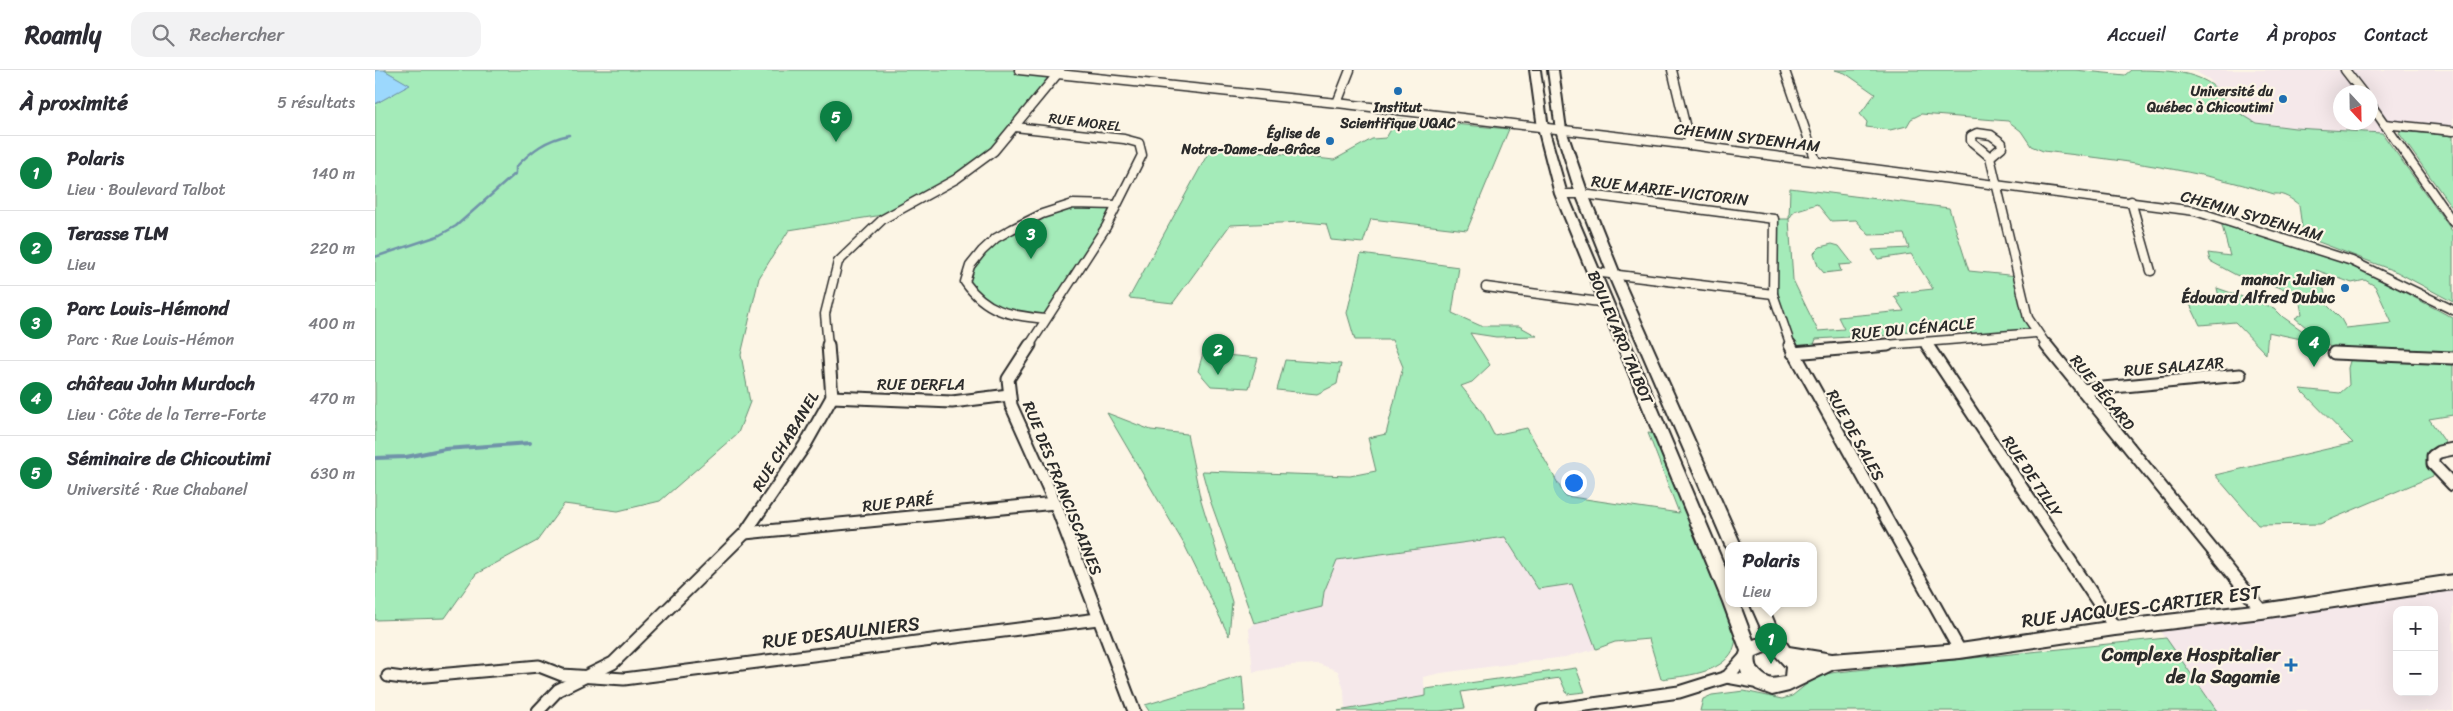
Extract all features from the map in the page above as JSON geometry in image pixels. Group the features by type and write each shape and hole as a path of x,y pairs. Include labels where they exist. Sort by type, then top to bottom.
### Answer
{"main road":[{"name":"BOULEVARD TALBOT","path":"1535,70 1543,128 1561,194 1725,586"},
{"name":"BOULEVARD TALBOT","path":"1553,70 1561,130 1582,194 1614,274 1732,542"},
{"name":"RUE JACQUES-CARTIER EST","path":"1785,651 1833,662 1961,651 2115,628 2262,611 2453,582"},
{"path":"1732,607 1748,653 1747,669 1760,683 1778,687 1793,680 1795,668 1785,651 1772,635 1760,607"},
{"path":"1748,653 1762,644 1785,651"},
{"name":"RUE JACQUES-CARTIER EST","path":"1793,680 1833,662"}],"street":[{"name":"CHEMIN SYDENHAM","path":"1019,70 1059,72 1337,103 1690,145 2131,201 2195,211 2352,261 2453,310"},
{"path":"1337,103 1350,70"},
{"path":"1672,70 1690,145"},
{"path":"2345,70 2356,85"},
{"path":"1785,71 1816,161"},
{"name":"RUE CHABANEL","path":"538,711 558,690 613,663 745,533 805,445 832,397 825,314 838,262 883,219 956,179 994,151 1059,72"},
{"path":"2378,115 2453,222"},
{"path":"2384,124 2453,131"},
{"name":"RUE MOREL","path":"1015,127 1139,143 1142,155"},
{"name":"RUE DES FRANCISCAINES","path":"1133,711 1055,503 1011,405 1008,379 1106,227 1142,155"},
{"name":"RUE BÉCARD","path":"1991,157 2028,318 2036,333 2262,611"},
{"name":"RUE MARIE-VICTORIN","path":"1561,194 1582,194 1775,219"},
{"path":"2131,201 2151,271"},
{"path":"1045,319 1007,314 990,307 974,296 965,282 970,266 996,238 1042,214 1073,204 1116,205"},
{"name":"RUE DE SALES","path":"1775,219 1773,294 1793,353 1961,651"},
{"path":"1594,272 1773,294"},
{"path":"1486,288 1607,303"},
{"name":"RUE DU CÉNACLE","path":"1793,353 2036,333"},
{"name":"RUE DE TILLY","path":"1925,342 2115,628"},
{"path":"2334,353 2453,358"},
{"name":"RUE SALAZAR","path":"2082,390 2239,375"},
{"name":"RUE DERFLA","path":"832,397 952,402 1009,395"},
{"path":"2453,449 2439,452 2433,456 2433,464 2453,485"},
{"name":"RUE PARÉ","path":"745,533 1055,503"},
{"name":"RUE DESAULNIERS","path":"387,676 403,678 539,666 562,675 624,679 1098,619"},
{"path":"1727,677 1748,653"},
{"path":"1543,711 1679,692 1727,677 1760,683"}],"shaded area":[{"name":"Université du Québec à Chicoutimi","path":"2193,70 2453,70 2453,131 2385,124 2388,130 2382,133 2295,128 2256,123 2228,106 2210,80"},
{"path":"1505,537 1538,589 1572,584 1596,649 1565,657 1423,677 1426,696 1345,710 1344,690 1338,671 1319,664 1293,665 1253,672 1249,629 1254,623 1322,607 1324,592 1337,560"},
{"name":"Complexe Hospitalier de la Sagamie","path":"2453,582 2453,711 2217,711 2155,624"}],"green space":[{"path":"384,70 1019,70 1058,74 994,151 895,213 789,230 759,278 741,355 750,402 738,433 660,501 618,511 564,504 537,541 476,574 445,618 375,620 375,104 409,85"},
{"path":"1835,70 2075,70 2125,75 2131,70 2175,72 2189,74 2212,85 2221,94 2228,106 2256,123 2295,128 2382,133 2453,232 2453,302 2397,272 2303,236 2299,205 2281,194 2274,194 2188,172 2043,151 2031,146 2021,131 2008,121 1921,114 1911,119 1907,126 1890,130 1866,127 1867,122 1860,114 1875,94 1845,73"},
{"path":"1397,119 1509,129 1467,230 1371,219 1363,243 1331,240 1326,224 1304,222 1230,225 1173,303 1129,298 1212,146 1334,160 1372,139 1386,138"},
{"path":"2400,131 2453,136 2453,209 2399,133"},
{"path":"1790,188 1949,208 1969,271 2018,276 2036,333 1973,339 1961,327 1898,332 1866,340 1869,347 1861,348 1849,337 1816,339 1813,347 1793,353 1773,294 1774,219 1789,219","holes":["1817,204 1831,221 1856,220 1869,235 1904,234 1909,248 1872,250 1878,259 1911,254 1933,289 1897,293 1899,296 1894,296 1904,311 1838,317 1844,329 1818,331 1793,280 1789,219 1794,211"]},
{"path":"1073,204 1116,205 1045,319 990,307 965,282 970,266 996,238"},
{"path":"2221,222 2316,252 2368,273 2453,318 2453,415 2429,419 2450,449 2433,456 2440,473 2320,524 2258,525 2215,475 2353,443 2300,389 2340,393 2349,385 2348,368 2352,354 2330,347 2295,318 2302,314 2298,293 2236,275 2210,261 2208,253 2230,256","holes":["2316,270 2352,283 2365,280 2375,286 2392,323 2346,328 2341,319 2327,305 2323,284"]},
{"path":"1832,244 1839,246 1853,264 1839,265 1841,271 1824,273 1818,266 1814,253 1820,247"},
{"path":"1361,254 1459,267 1452,313 1481,326 1519,326 1537,336 1496,337 1470,333 1490,365 1472,382 1461,386 1482,412 1494,435 1527,428 1565,496 1679,513 1648,433 1657,434 1737,634 1733,650 1727,658 1711,669 1680,677 1661,679 1649,639 1615,642 1596,649 1572,584 1538,589 1505,537 1337,560 1324,592 1322,607 1254,623 1210,500 1202,471 1350,476 1376,471 1368,438 1386,434 1403,367 1392,340 1355,340 1347,313"},
{"path":"2217,288 2274,308 2283,317 2320,343 2268,332 2266,354 2235,322 2200,325 2184,292 2219,297"},
{"path":"1203,353 1258,358 1249,388 1211,386 1198,371"},
{"path":"1285,360 1341,364 1337,384 1317,394 1277,390"},
{"path":"1107,413 1151,430 1187,434 1200,497 1232,602 1229,636 1184,544"},
{"path":"2166,638 2217,711 1700,711 1703,699 1712,695 1744,691 1782,699 1792,696 1818,675"},
{"path":"1576,668 1585,692 1567,694 1560,678 1461,692 1465,708 1439,711 1338,711 1426,696 1426,689"},
{"path":"1242,676 1245,711 1149,711 1145,705"}],"water":[{"path":"375,70 384,70 410,85 375,104"}],"waterway":[{"path":"375,257 438,236 456,226 516,173 516,167 534,151 546,143 569,135"},
{"path":"375,458 406,457 445,449 530,443"}],"place":[{"name":"Institut Scientifique UQAC","path":"1398,91"},
{"name":"Université du Québec à Chicoutimi","path":"2283,99"},
{"name":"Église de Notre-Dame-de-Grâce","path":"1330,141"},
{"name":"Séminaire de Chicoutimi","path":"836,142"},
{"name":"Parc Louis-Hémond","path":"1031,259"},
{"name":"manoir Julien Édouard Alfred Dubuc","path":"2345,288"},
{"name":"château John Murdoch","path":"2314,367"},
{"name":"Terasse TLM","path":"1218,375"},
{"name":"Polaris","path":"1771,664"},
{"name":"Complexe Hospitalier de la Sagamie","path":"2291,665"}]}
